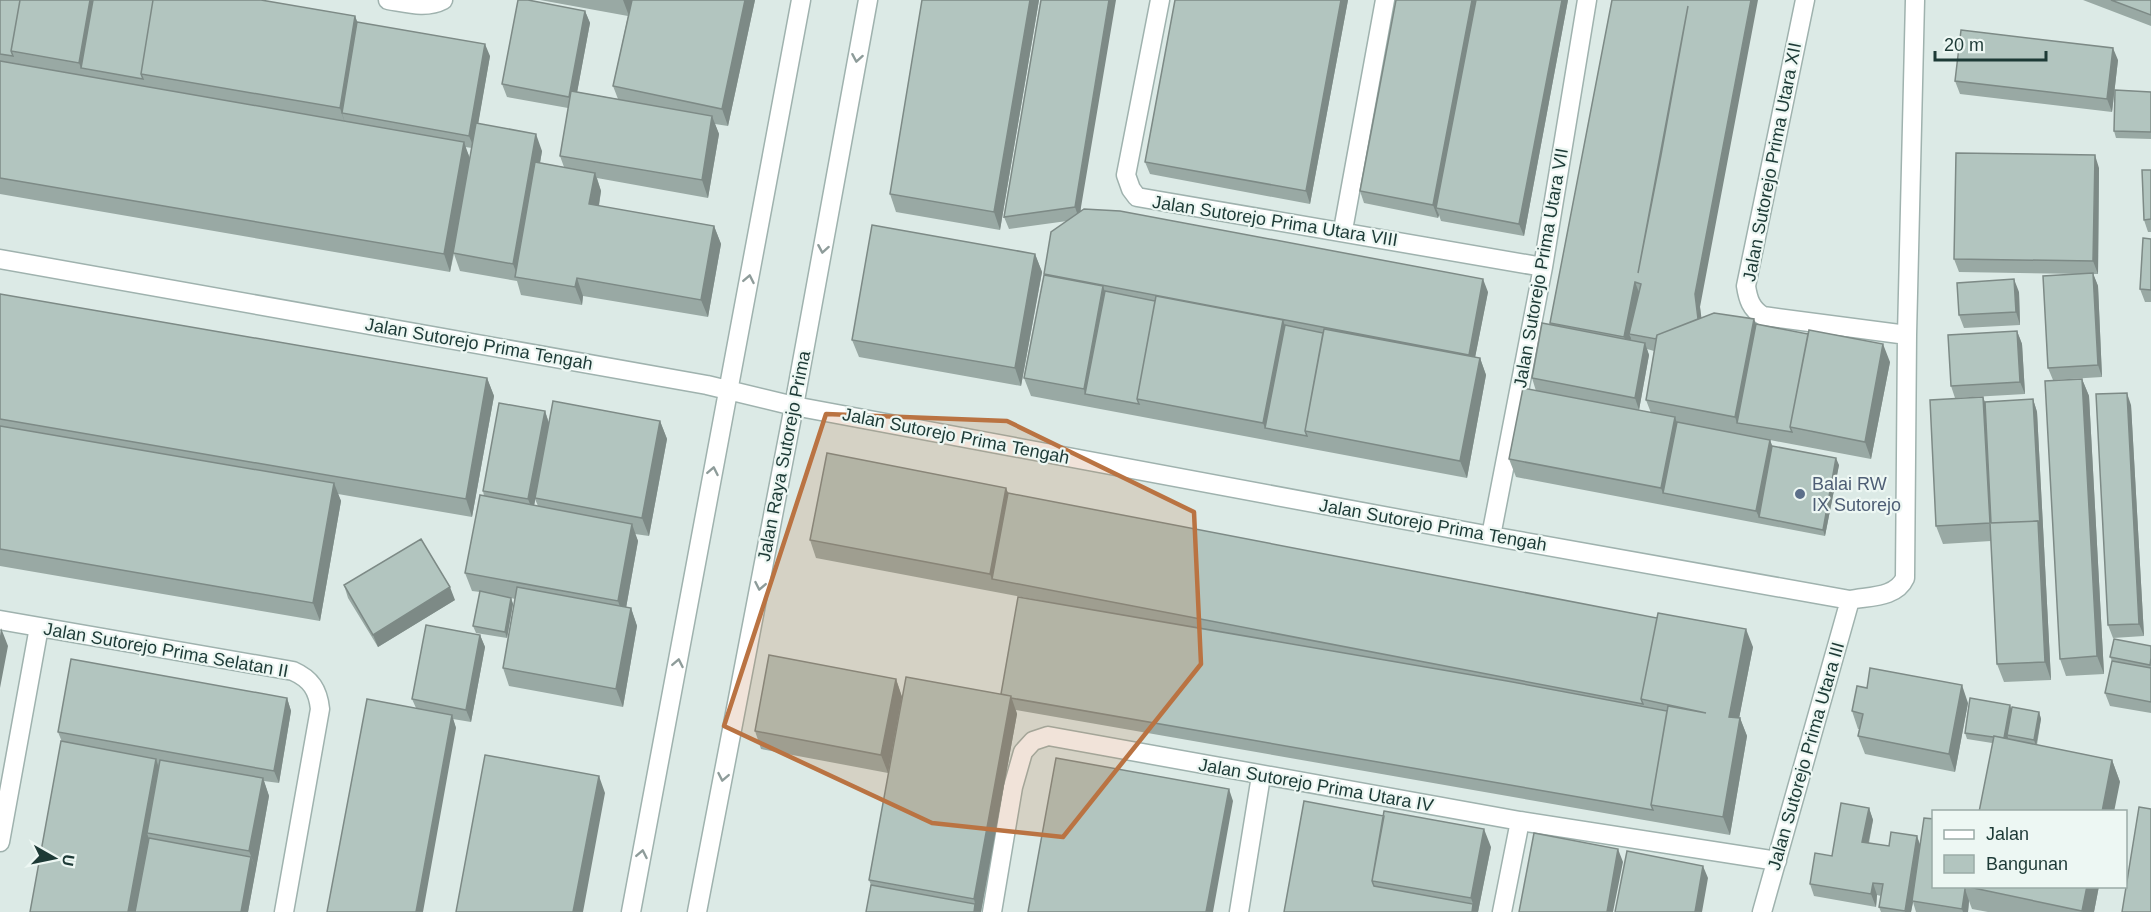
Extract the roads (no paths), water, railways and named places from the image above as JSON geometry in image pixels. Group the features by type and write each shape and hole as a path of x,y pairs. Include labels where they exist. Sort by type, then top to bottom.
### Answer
{"street":[{"path":"388,0 432,5 443,0"},
{"path":"631,912 801,0"},
{"name":"Jalan Raya Sutorejo Prima","path":"697,912 794,406 868,0"},
{"name":"Jalan Sutorejo Prima Utara VIII","path":"1160,0 1126,175 1131,189 1143,199 1343,230 1543,267"},
{"path":"1343,230 1385,0"},
{"name":"Jalan Sutorejo Prima Utara VII","path":"1491,536 1543,267 1587,0"},
{"name":"Jalan Sutorejo Prima Utara XII","path":"1805,0 1746,286 1747,296 1756,312 1763,316 1907,335"},
{"path":"1907,335 1915,0"},
{"name":"Jalan Sutorejo Prima Tengah","path":"0,259 729,389 794,406 1491,536 1850,600 1892,592 1905,578 1907,335"},
{"name":"Jalan Sutorejo Prima Utara III","path":"1762,912 1850,600"},
{"name":"Jalan Sutorejo Prima Selatan II","path":"0,620 293,671 311,682 319,698 320,709 284,912"},
{"path":"0,842 39,627"},
{"name":"Jalan Sutorejo Prima Utara IV","path":"992,912 1013,787 1023,752 1040,738 1048,736 1520,821 1777,861"},
{"path":"1239,912 1261,776"},
{"path":"1502,912 1520,821"}],"place":[{"name":"Balai RW IX Sutorejo","path":"1800,494"}]}
